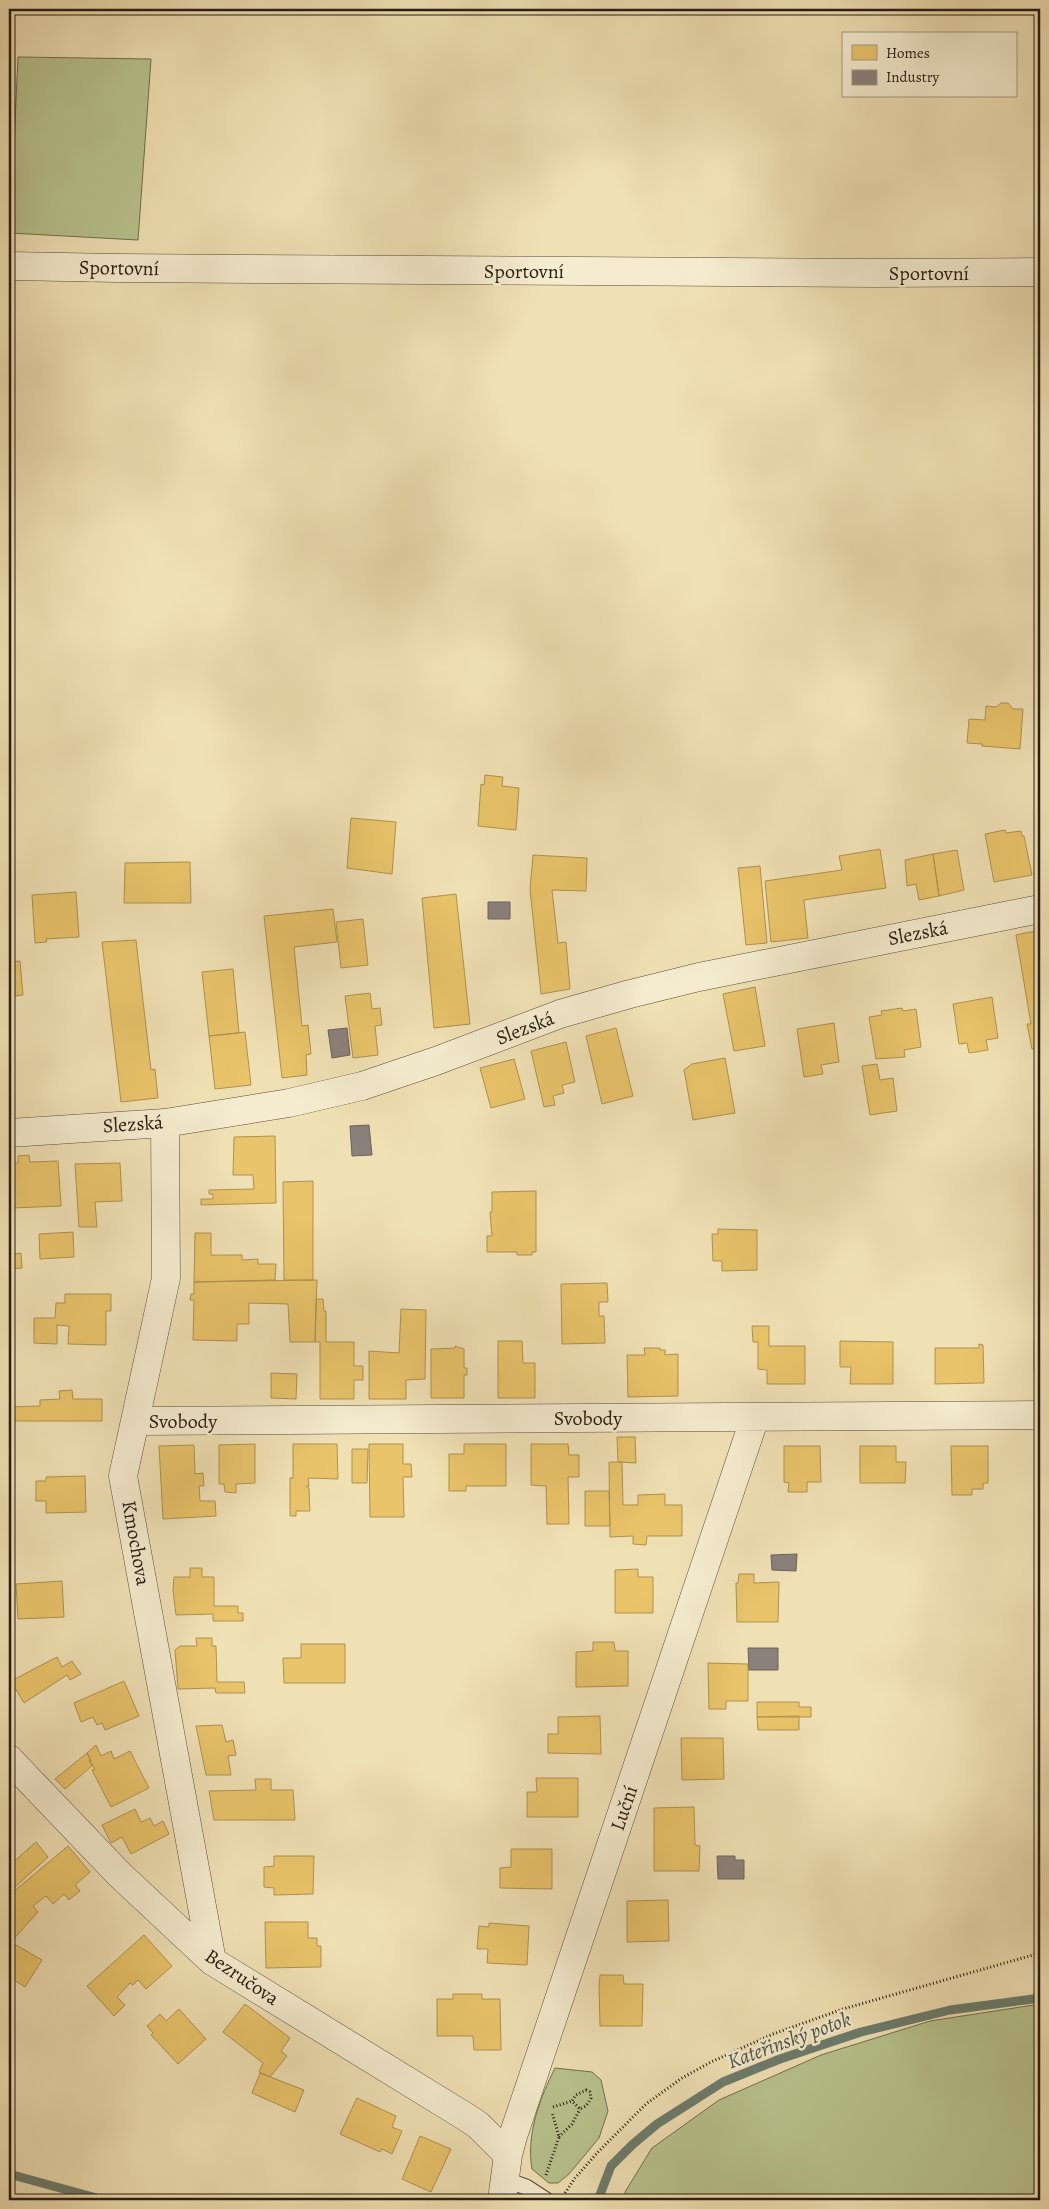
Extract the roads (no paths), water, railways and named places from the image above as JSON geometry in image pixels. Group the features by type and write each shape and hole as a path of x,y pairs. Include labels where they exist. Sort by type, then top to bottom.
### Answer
{"street":[{"name":"Sportovní","path":"9,266 755,273 1040,272"},
{"name":"Slezská","path":"9,1133 165,1123 288,1104 362,1086 436,1061 560,1014 630,994 700,977 1040,909"},
{"name":"Kmochova","path":"165,1123 166,1278 123,1476 212,1961"},
{"name":"Svobody","path":"136,1422 1040,1414"},
{"name":"Luční","path":"504,2178 755,1417"},
{"name":"Bezručova","path":"9,1759 119,1874 212,1961 478,2125 504,2178"}],"lane":[{"path":"504,2178 516,2182 541,2197"}],"waterway":[{"name":"Kateřinský potok","path":"598,2200 611,2166 632,2145 657,2124 723,2082 780,2059 861,2032 950,2010 1040,1998"},
{"path":"9,2174 104,2200"}]}
